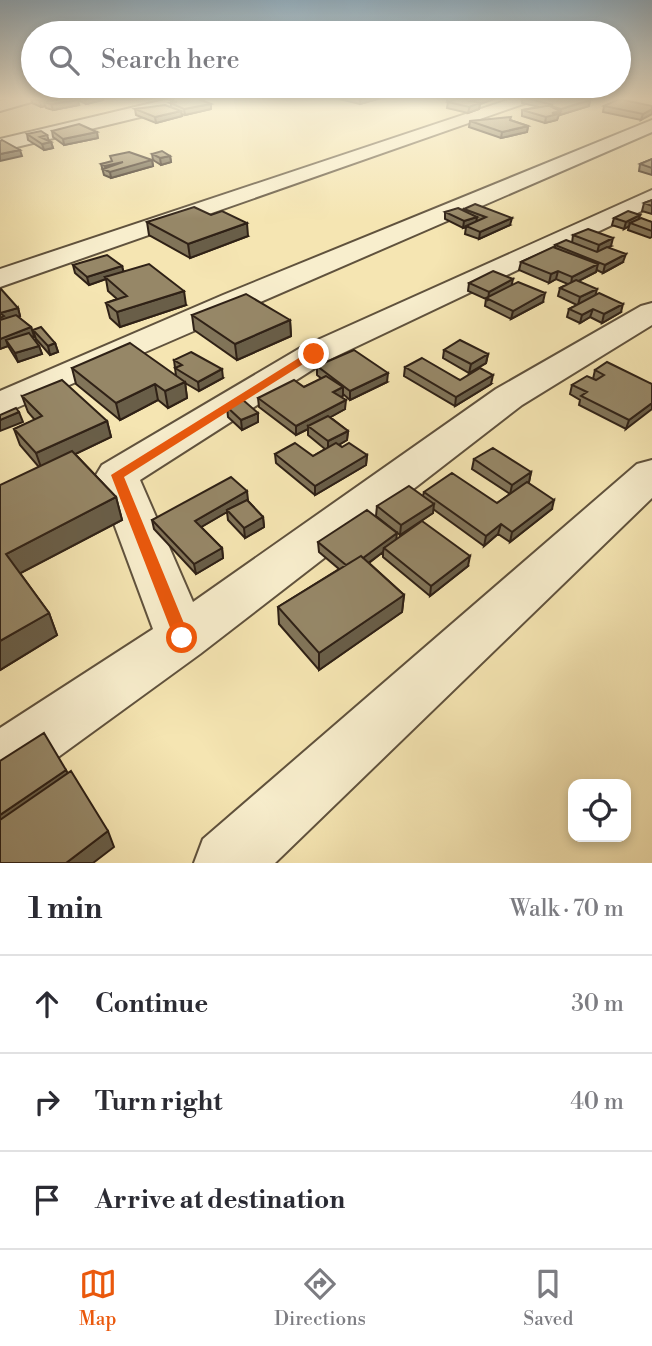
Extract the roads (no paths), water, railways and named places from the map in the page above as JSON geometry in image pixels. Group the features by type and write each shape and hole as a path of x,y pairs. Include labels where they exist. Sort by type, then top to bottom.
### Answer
{"street":[{"path":"0,145 28,138"},
{"path":"0,278 412,138"},
{"path":"0,404 234,301 620,138"},
{"path":"182,638 117,475 314,354 652,197"},
{"path":"0,763 182,638 509,397 652,312"},
{"path":"227,863 652,474"}]}
